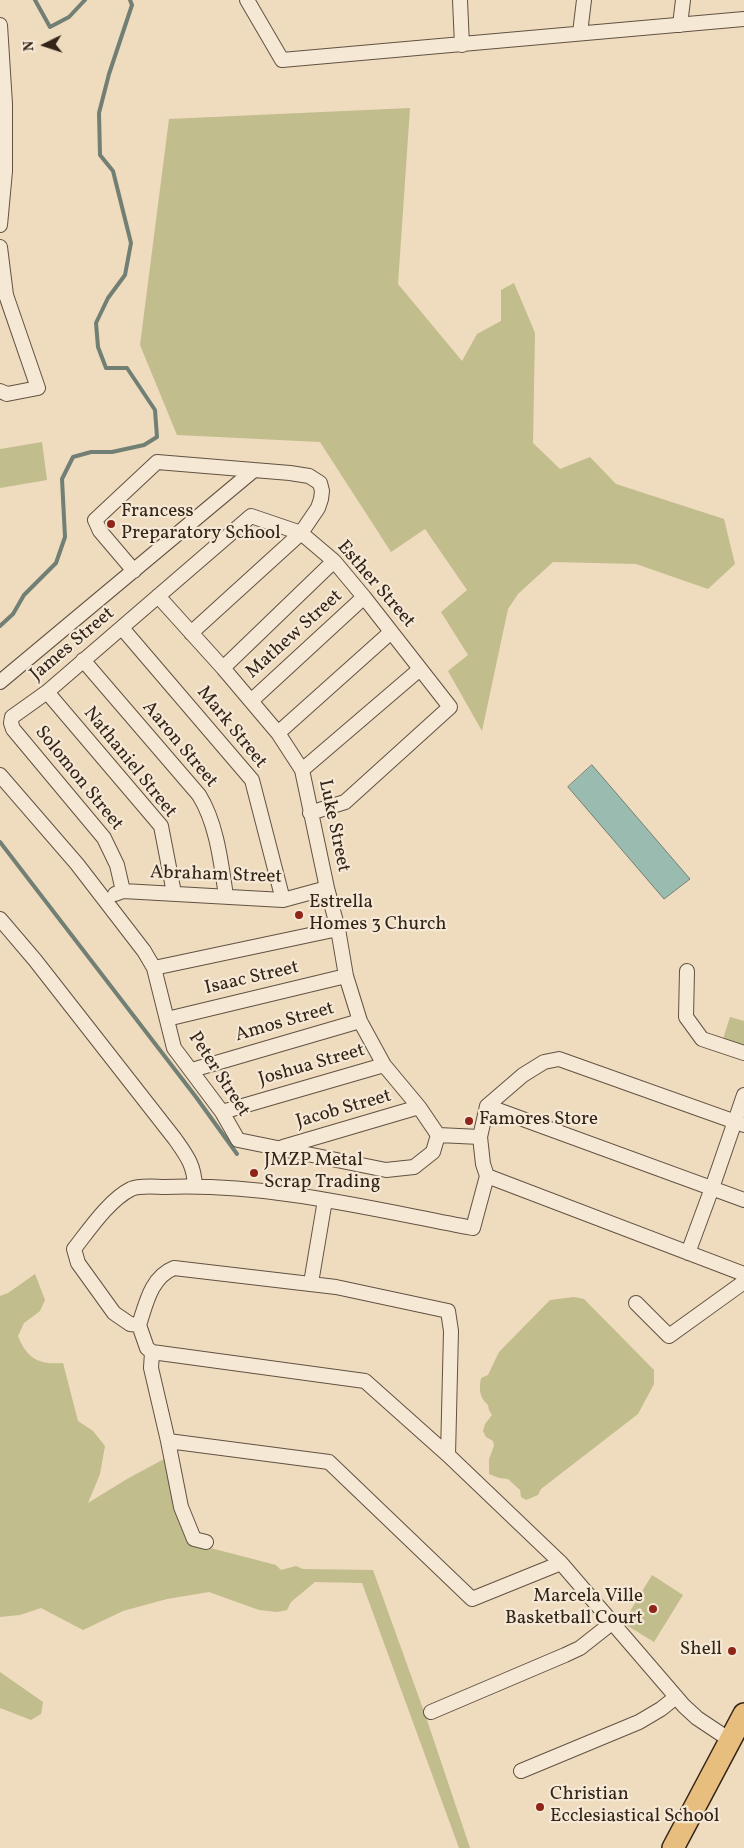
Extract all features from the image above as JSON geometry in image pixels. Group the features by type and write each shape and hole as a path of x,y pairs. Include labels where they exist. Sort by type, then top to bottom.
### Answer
{"main road":[{"path":"673,1848 744,1714"}],"street":[{"path":"247,0 282,60 744,19"},
{"path":"460,0 462,45"},
{"path":"580,33 584,0"},
{"path":"680,25 683,0"},
{"path":"0,25 5,104 5,172 0,225"},
{"path":"0,247 6,295 38,388 6,394 0,391"},
{"path":"134,571 100,531 95,520 157,462 309,476 320,483 322,499 300,533 191,633"},
{"path":"0,682 254,470"},
{"name":"Esther Street","path":"158,596 251,516 300,533 334,561 450,707 345,802 310,812"},
{"path":"223,668 334,561"},
{"name":"James Street","path":"11,720 12,717 47,692 158,596"},
{"name":"Luke Street","path":"158,596 278,733 302,770 327,888 338,929 346,976 360,1021 384,1065 438,1135"},
{"name":"Mathew Street","path":"251,701 364,597"},
{"name":"Mark Street","path":"122,628 252,780 282,900"},
{"path":"278,733 391,632"},
{"name":"Aaron Street","path":"83,660 199,795 206,807 219,854 226,896"},
{"path":"302,770 420,669"},
{"name":"Nathaniel Street","path":"47,692 161,826 174,893"},
{"name":"Solomon Street","path":"11,720 13,729 104,838 117,865 123,891"},
{"name":"Peter Street","path":"0,775 77,864 144,950 154,968 174,1048 222,1112 238,1140 386,1170 414,1167 433,1152 438,1135"},
{"name":"Abraham Street","path":"104,899 123,891 282,900 327,888"},
{"path":"0,919 35,960 175,1139 190,1161 194,1171 195,1186"},
{"path":"154,968 338,929"},
{"path":"687,971 686,1017 702,1039 744,1053"},
{"name":"Isaac Street","path":"167,1019 346,976"},
{"name":"Amos Street","path":"192,1070 360,1021"},
{"path":"139,1326 130,1324 114,1313 78,1264 74,1249 100,1216 118,1198 132,1188 195,1186 273,1191 473,1228 487,1176 483,1164 480,1137 487,1106 523,1075 544,1062 559,1059 739,1123"},
{"name":"Joshua Street","path":"222,1112 384,1065"},
{"path":"688,1253 739,1123 744,1095"},
{"path":"487,1106 744,1200"},
{"name":"Jacob Street","path":"280,1148 419,1108"},
{"path":"438,1135 480,1137"},
{"path":"487,1176 744,1274"},
{"path":"311,1283 325,1200"},
{"path":"448,1455 451,1331 448,1312 311,1283 174,1268 165,1272 156,1280 139,1326 147,1348 152,1352 365,1381 448,1455 560,1563 676,1697 697,1718 730,1740"},
{"path":"636,1303 669,1336 744,1282"},
{"path":"152,1352 151,1368 181,1507 194,1539 206,1542"},
{"path":"168,1442 329,1462 472,1599 560,1563"},
{"path":"431,1712 566,1655 580,1648 613,1622"},
{"path":"521,1771 639,1722 661,1709 676,1697"}],"shaded area":[{"path":"410,108 398,284 462,361 477,334 501,321 501,290 514,283 535,333 533,443 560,469 590,457 616,484 724,519 735,564 708,589 636,564 553,562 518,594 508,609 482,731 448,671 468,655 441,612 467,590 425,529 391,552 320,442 177,435 140,345 169,119"},
{"path":"42,442 47,480 0,488 0,449"},
{"path":"730,1017 744,1021 744,1045 723,1039"},
{"path":"35,1274 45,1300 40,1311 24,1323 18,1336 25,1350 35,1359 47,1363 63,1363 78,1421 93,1431 105,1446 100,1474 88,1503 164,1459 176,1508 191,1543 276,1565 281,1570 296,1566 303,1569 373,1570 427,1720 470,1848 459,1848 362,1583 315,1582 291,1602 287,1610 277,1612 259,1610 209,1592 167,1599 123,1611 83,1630 41,1608 20,1615 0,1617 0,1296 8,1293"},
{"path":"574,1297 584,1299 654,1370 654,1384 638,1414 541,1489 538,1495 526,1500 521,1497 520,1490 508,1479 489,1474 489,1459 494,1446 493,1441 486,1437 483,1431 485,1424 492,1415 488,1405 481,1396 481,1378 488,1375 499,1352 550,1300"},
{"name":"Marcela Ville Basketball Court","path":"652,1575 683,1595 654,1642 623,1623"},
{"path":"0,1672 43,1702 41,1714 31,1720 0,1708"}],"water":[{"path":"592,765 690,879 664,899 568,787"}],"waterway":[{"path":"35,0 50,27 69,17 85,0"},
{"path":"0,626 13,614 24,595 56,563 65,537 62,479 73,457 91,452 112,452 144,445 157,437 155,410 127,368 106,368 98,347 96,323 108,298 125,275 131,243 113,171 100,155 99,113 109,74 132,5 130,0"},
{"path":"0,842 196,1097 237,1154"}],"place":[{"name":"Francess Preparatory School","path":"111,524"},
{"name":"Estrella Homes 3 Church","path":"299,915"},
{"name":"Famores Store","path":"469,1121"},
{"name":"JMZP Metal Scrap Trading","path":"254,1173"},
{"name":"Marcela Ville Basketball Court","path":"653,1609"},
{"name":"Shell","path":"732,1651"},
{"name":"Christian Ecclesiastical School","path":"540,1807"}]}
